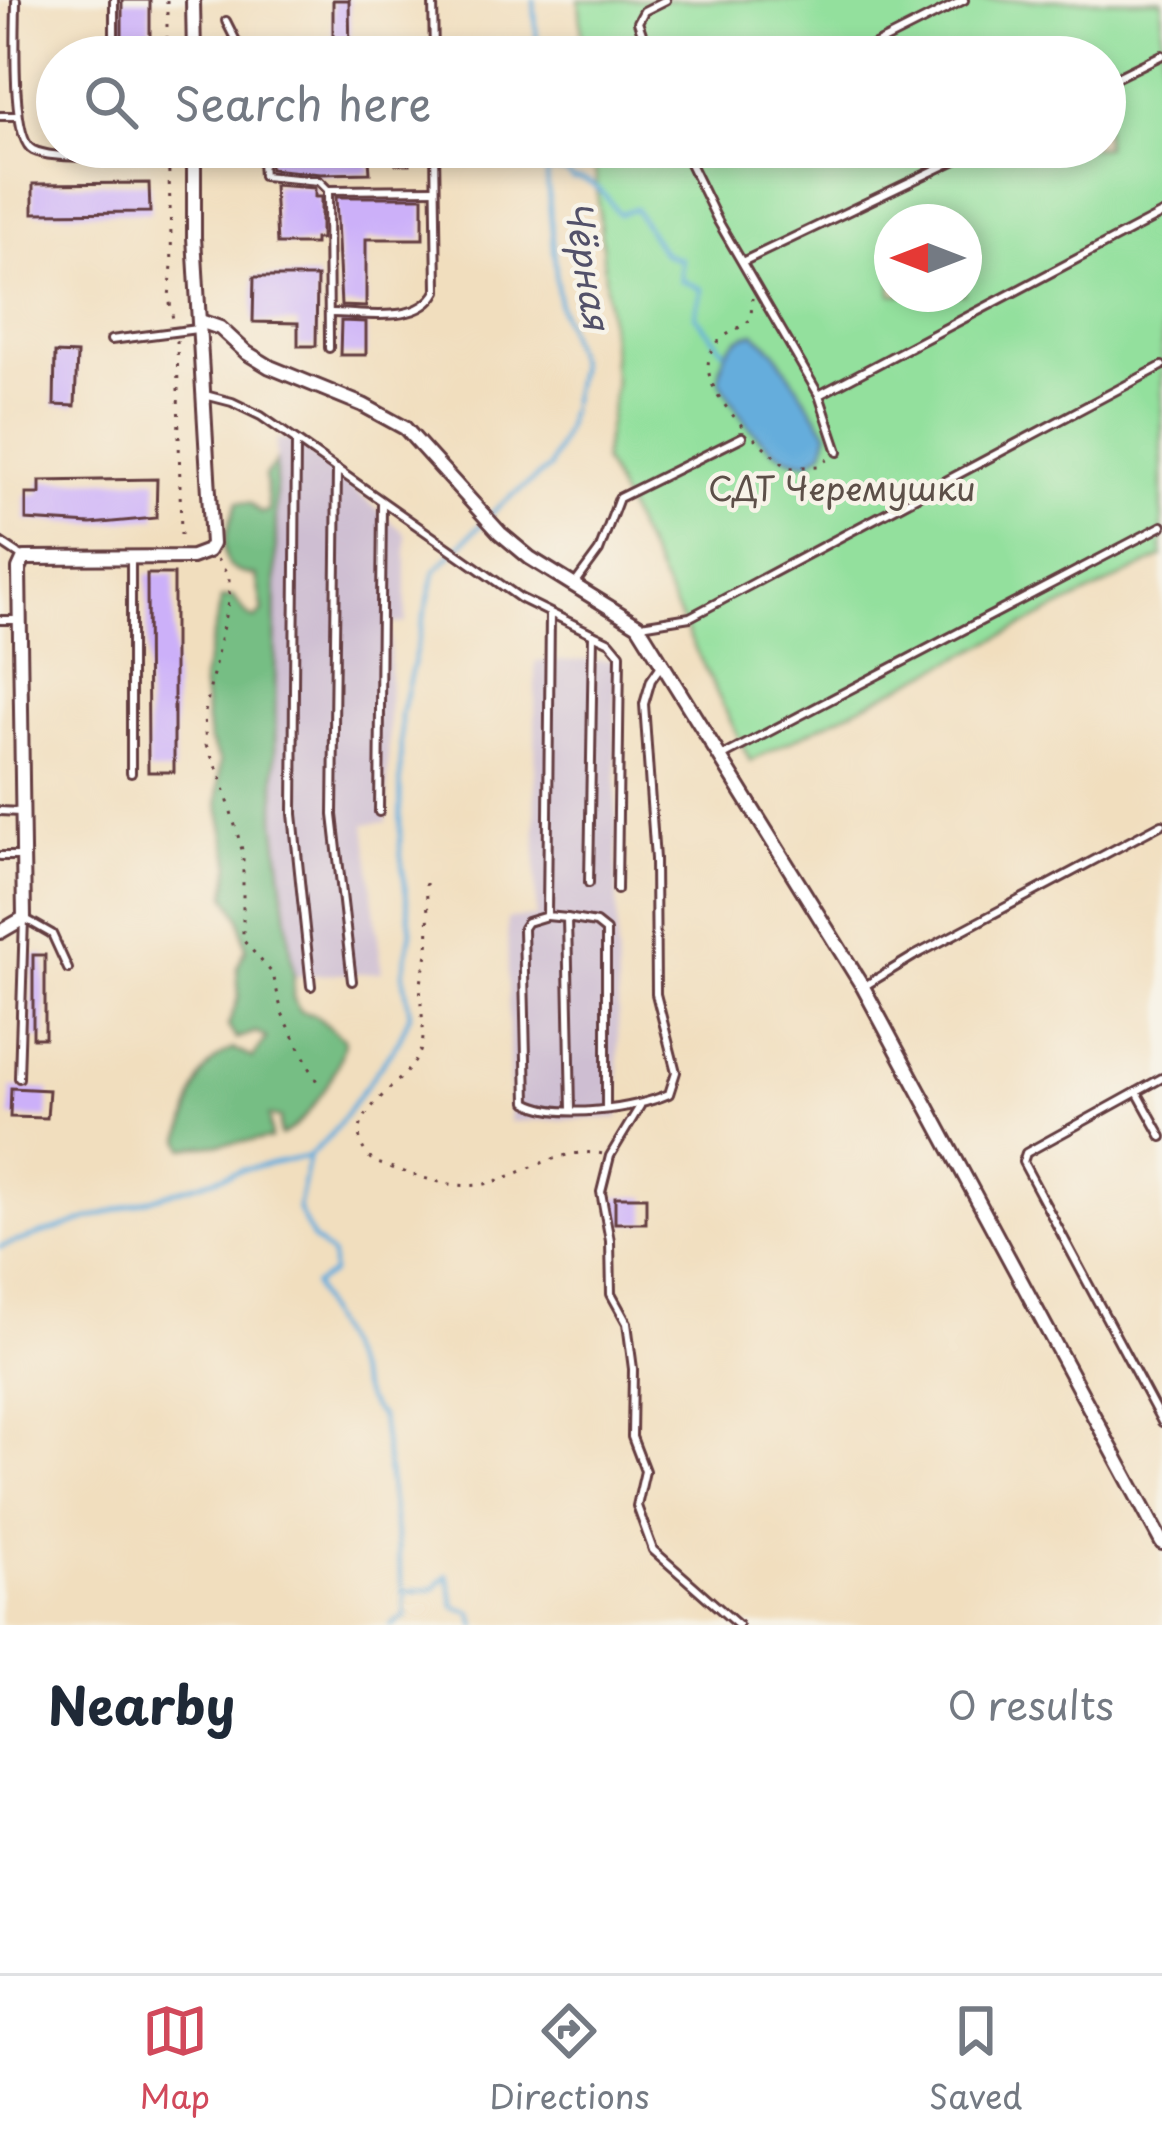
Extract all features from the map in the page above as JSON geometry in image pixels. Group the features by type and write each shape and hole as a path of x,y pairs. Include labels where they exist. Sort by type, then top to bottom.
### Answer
{"street":[{"path":"193,0 194,36"},
{"path":"0,932 24,918 19,569 24,558 192,557 208,551 212,515 195,168"},
{"path":"200,325 220,328 270,367 363,405 405,428 500,533 530,558 638,625 863,987 1162,1543"}],"lane":[{"path":"16,0 18,116 24,141 36,151"},
{"path":"114,36 115,0"},
{"path":"433,0 434,36"},
{"path":"643,36 638,22 644,11 666,0"},
{"path":"893,36 964,0"},
{"path":"226,21 234,36"},
{"path":"1126,73 1162,55"},
{"path":"0,116 18,116"},
{"path":"262,168 263,176 319,181 328,190 329,349"},
{"path":"331,313 413,313 430,304 436,291 434,168"},
{"path":"692,168 819,395 838,452"},
{"path":"744,260 939,168"},
{"path":"328,190 435,189"},
{"path":"819,395 1162,214"},
{"path":"111,340 200,325"},
{"path":"638,625 690,617 1162,366"},
{"path":"205,395 260,416 520,598 610,642 620,654 617,890"},
{"path":"573,585 599,551 619,498 742,436"},
{"path":"296,441 292,814 311,986"},
{"path":"337,470 334,814 352,981"},
{"path":"379,812 382,501"},
{"path":"721,757 1162,526"},
{"path":"0,542 24,558"},
{"path":"131,556 131,773"},
{"path":"547,916 550,614"},
{"path":"0,620 21,620"},
{"path":"589,883 592,634"},
{"path":"606,1108 607,932 596,923 547,916 523,928 527,1102 571,1111 640,1106 669,1094 676,1072 656,994 655,859 644,704 662,664"},
{"path":"0,812 22,812"},
{"path":"863,987 1162,824"},
{"path":"0,856 23,856"},
{"path":"20,1078 24,918 52,934 68,969"},
{"path":"567,918 571,1111"},
{"path":"1162,1078 1026,1153 1023,1162 1162,1422"},
{"path":"1137,1092 1162,1137"},
{"path":"640,1106 610,1156 601,1192 610,1241 611,1294 627,1323 633,1369 632,1437 645,1471 637,1506 653,1550 738,1625"}],"path":[{"path":"167,0 167,36"},
{"path":"752,277 751,319 714,346 709,377 722,404 788,468 818,466 838,452"},
{"path":"208,551 229,577 229,597 204,717 206,745 220,774 243,853 243,940 273,974 282,1013 317,1082"},
{"path":"426,883 429,945 420,989 424,1024 418,1057 362,1118 359,1131 366,1155 374,1162 460,1185 483,1184 568,1155 590,1151 610,1156"}],"shaded area":[{"path":"276,439 294,439 406,534 406,623 391,624 387,822 365,824 382,972 294,976 275,820"},
{"path":"615,660 619,1118 510,1122 507,919 536,917 535,661"}],"green space":[{"name":"СДТ Черемушки","path":"579,0 1162,0 1162,557 750,761 603,460 615,385 595,168 1126,168 1126,36 582,36"},
{"path":"276,462 275,820 293,997 299,1011 315,1015 344,1039 330,1079 290,1130 280,1136 280,1118 269,1116 271,1139 185,1148 181,1139 202,1075 233,1049 253,1058 266,1038 256,1032 236,1039 228,1026 239,996 237,968 246,949 240,918 226,895 231,864 218,802 220,761 209,740 202,680 222,598 233,597 255,619 263,612 256,576 230,567 225,541 238,502 250,503 260,513 269,511 265,476"}],"water":[{"path":"754,333 774,350 828,433 824,451 808,462 766,444 744,420 719,379 728,349"}],"building":[{"path":"122,0 150,0 150,36 122,36"},
{"path":"333,0 349,0 350,36 333,36"},
{"path":"370,168 370,173 321,174 270,169"},
{"path":"149,183 150,212 33,213 33,184"},
{"path":"274,185 315,188 315,197 321,197 321,239 315,239 315,244 277,244"},
{"path":"336,197 423,197 423,239 366,239 366,307 341,306"},
{"path":"254,277 317,277 316,346 298,346 298,323 253,322"},
{"path":"341,321 366,322 366,355 340,355"},
{"path":"55,353 77,354 75,406 54,405"},
{"path":"157,479 156,518 91,524 26,520 26,494 40,494 40,481"},
{"path":"147,574 174,574 174,772 148,772"},
{"path":"33,955 45,955 45,1038 33,1038"},
{"path":"11,1088 49,1090 47,1118 10,1117"},
{"path":"615,1197 646,1197 646,1223 615,1223"}],"waterway":[{"name":"Чёрная","path":"534,0 537,36"},
{"path":"390,1625 406,1616 381,1417 363,1393 314,1285 332,1273 332,1256 312,1238 298,1208 309,1156 330,1136 399,1040 410,1014 403,973 411,931 400,849 401,714 435,571 499,506 549,468 566,427 578,365 559,305 546,168"},
{"path":"545,170 589,182 619,214 635,209 663,253 681,259 681,280 702,289 695,316 724,350"},
{"path":"0,1247 242,1170 309,1156"},
{"path":"406,1592 433,1589 448,1575 454,1606 472,1613 476,1625"}]}
